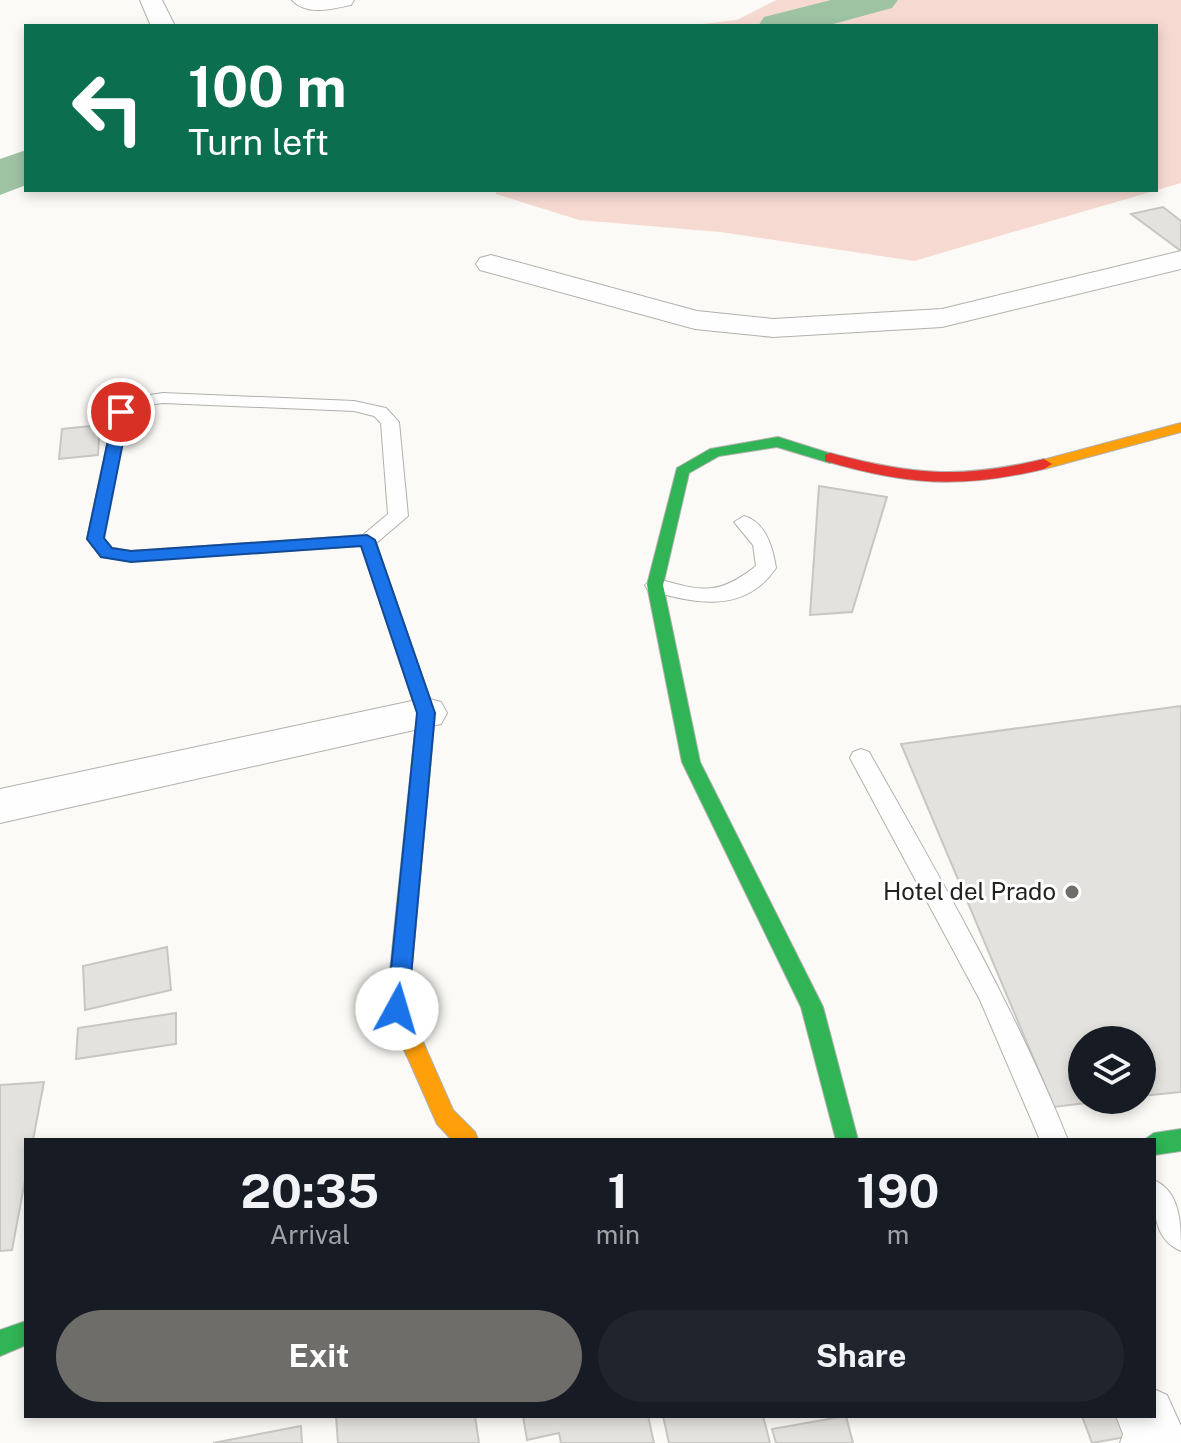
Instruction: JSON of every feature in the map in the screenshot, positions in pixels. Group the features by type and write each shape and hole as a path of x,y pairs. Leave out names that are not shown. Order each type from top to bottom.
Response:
{"street":[{"path":"151,0 162,24"},
{"path":"303,0 315,4 343,0"},
{"path":"491,264 695,320 773,328 942,318 1181,260"},
{"path":"121,412 95,539 107,553 131,556 367,540 426,713 397,1009 445,1117 465,1138"},
{"path":"846,1138 812,1007 691,762 655,585 682,471 715,452 778,442 883,474 944,481 1002,475 1181,427"},
{"path":"0,806 426,713"},
{"path":"1156,1144 1181,1140"},
{"path":"0,1343 24,1334"},
{"path":"1147,1418 1154,1434 1151,1443"}],"lane":[{"path":"121,412 137,402 163,398 354,406 380,412 390,422 398,516 367,540"},
{"path":"655,585 714,599 742,588 766,568 763,544 744,522"},
{"path":"861,758 951,919 1017,1051 1053,1138"},
{"path":"1156,1197 1181,1237"}],"shaded area":[{"path":"776,0 1181,0 1181,183 1158,190 1158,24 702,24 737,20"},
{"path":"1150,192 914,261 720,232 579,220 496,194"}],"building":[{"path":"1163,207 1181,221 1181,251 1131,214"},
{"path":"100,425 98,455 59,459 62,429"},
{"path":"819,486 887,497 852,612 810,615"},
{"name":"Hotel del Prado","path":"1181,706 1181,1092 1156,1095 1156,1026 1068,1026 1068,1105 1054,1107 901,744"},
{"path":"167,947 171,990 85,1010 83,966"},
{"path":"176,1013 176,1044 76,1059 78,1028"},
{"path":"44,1082 33,1138 24,1138 24,1186 12,1250 0,1251 0,1085"},
{"path":"336,1418 475,1418 479,1443 338,1443"},
{"path":"523,1418 648,1418 654,1443 561,1443 559,1433 527,1440"},
{"path":"663,1418 764,1418 770,1443 669,1443"},
{"path":"847,1418 853,1443 776,1443 772,1429"},
{"path":"1083,1418 1131,1418 1137,1435 1092,1443"},
{"path":"301,1426 302,1443 213,1443"}],"waterway":[{"path":"787,24 878,0"},
{"path":"0,180 24,165"}],"traffic: fast":[{"path":"121,412 95,539 107,553 131,556 367,540 426,713 397,1009 415,1049"},
{"path":"830,458 778,442 715,452 682,471 655,585 691,762 812,1007 846,1138"},
{"path":"1156,1144 1181,1140"},
{"path":"0,1343 24,1334"}],"traffic: slow":[{"path":"1044,464 1181,427"},
{"path":"415,1049 445,1117 465,1138"}],"traffic: jam":[{"path":"830,458 886,473 936,479 987,476 1044,464"}],"place":[{"name":"Hotel del Prado","path":"1072,892"}],"route":[{"path":"121,412 95,539 107,553 131,556 367,540 426,713 397,1009"}]}
